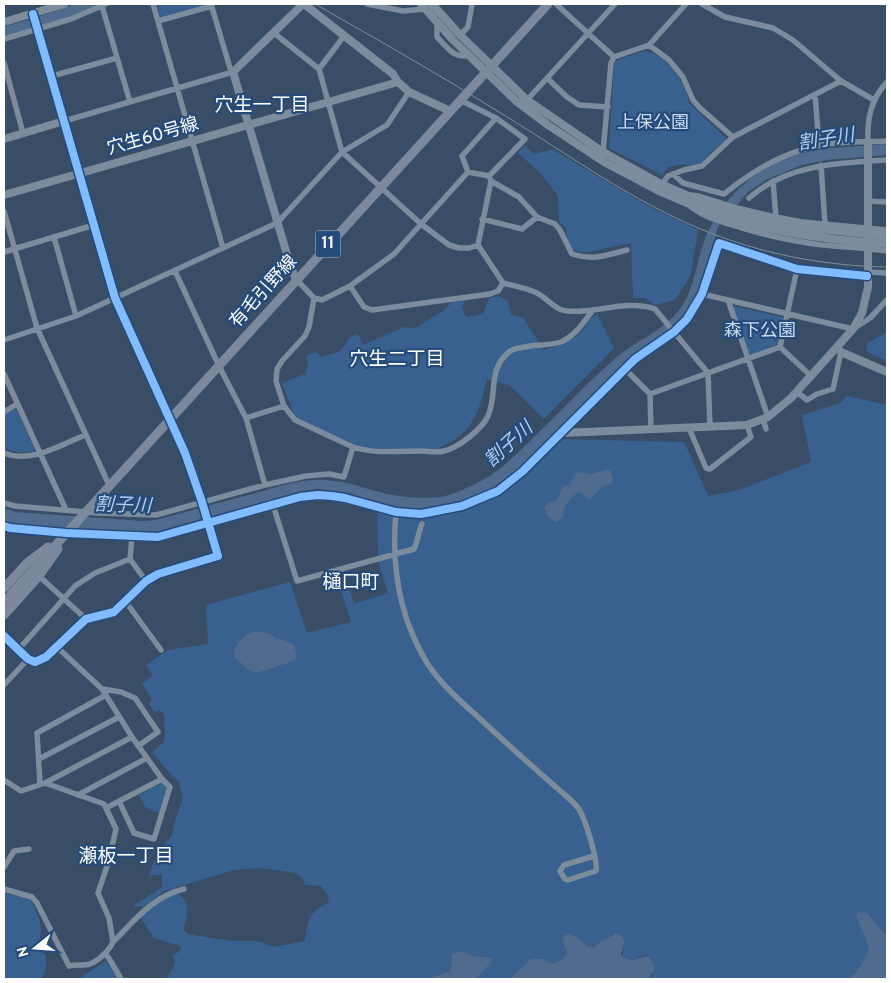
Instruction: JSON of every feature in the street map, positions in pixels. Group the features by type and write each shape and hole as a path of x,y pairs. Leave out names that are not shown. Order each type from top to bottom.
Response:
{"main road":[{"name":"有毛引野線","path":"4,602 548,4"},
{"path":"4,615 39,576 69,531"},
{"path":"4,588 28,562 69,531"}],"street":[{"path":"4,22 34,16 64,4"},
{"path":"152,4 223,248"},
{"path":"4,139 233,72 304,4 393,74 398,82 409,92 450,110"},
{"path":"367,4 403,11 423,6 468,55 488,68 527,100 660,188"},
{"path":"432,4 516,101 604,162 732,219 816,238 887,244"},
{"path":"460,35 468,27 472,4"},
{"path":"556,4 614,57"},
{"path":"527,100 615,4"},
{"path":"603,152 611,63 614,57 649,45 686,4"},
{"path":"702,4 725,18 773,28 793,40 842,81 874,100"},
{"path":"4,39 104,5 130,102"},
{"path":"158,22 212,5 230,68 233,72 250,125 293,274 314,298 322,300 350,286 394,254 468,172"},
{"path":"4,636 28,659 35,662 46,657 58,647 86,619 114,612 146,581 158,574 218,556 185,452 115,298 34,16"},
{"path":"274,33 319,69 342,152 421,224 449,245 459,248 469,248 478,245"},
{"path":"319,69 344,36"},
{"path":"649,45 674,65 683,77 693,100 733,137"},
{"path":"52,76 117,58"},
{"path":"4,63 23,133"},
{"path":"547,78 567,97 579,105 608,107"},
{"path":"660,188 668,176 702,166 733,137 842,81"},
{"name":"穴生60号線","path":"4,196 398,82"},
{"path":"562,433 747,425 765,418 782,407 839,350 862,313 866,300 868,287 867,124 874,100 887,82"},
{"path":"4,340 76,316 278,223 342,152 387,125 409,92"},
{"path":"816,94 819,145"},
{"path":"460,100 496,118 525,139 490,178 478,245 503,283 536,293 564,311 592,310 630,305 643,305 655,309 708,373 710,427"},
{"path":"468,172 462,156 496,118"},
{"path":"673,174 683,183 724,194 760,168 780,157 819,145 887,141"},
{"path":"749,198 773,181 809,167 868,160 887,160"},
{"path":"821,165 825,224"},
{"path":"468,172 490,178 519,197 536,217 555,224 572,254 584,258 602,257 627,250"},
{"path":"773,181 776,217"},
{"path":"683,198 699,196 737,208 776,217 887,230"},
{"path":"683,198 700,214 746,230 822,245 887,251"},
{"path":"867,201 887,202"},
{"path":"695,203 790,226 887,236"},
{"path":"4,211 37,328 84,435 109,485"},
{"path":"482,220 522,229 536,217"},
{"path":"4,252 94,225"},
{"path":"54,237 76,316"},
{"path":"4,526 132,537 158,537 208,521 300,497 318,495 345,498 396,512 421,514 462,506 498,491 523,471 635,359 687,318 702,294 718,243 797,269 867,274 887,273"},
{"path":"780,348 797,269"},
{"path":"175,271 219,366 246,418 265,485"},
{"path":"350,286 364,307 372,310 490,294 498,291 503,283"},
{"path":"702,294 852,329 870,318 887,300"},
{"path":"314,298 309,327 277,369 276,381 284,406 295,420 353,447 385,452 443,452 455,447 468,438 488,417 492,402 496,368 502,358 510,351 518,348 560,342 576,332 592,310"},
{"path":"728,300 748,358 765,418 766,429"},
{"path":"650,394 780,348"},
{"path":"780,348 811,376"},
{"path":"839,350 887,372"},
{"path":"798,392 807,400 832,389 839,350"},
{"path":"625,369 650,394 651,429"},
{"path":"4,374 66,510"},
{"path":"4,412 17,404"},
{"path":"246,418 284,406"},
{"path":"688,428 706,468 710,469 751,438 747,425"},
{"path":"4,454 21,456 40,454 84,435"},
{"path":"4,503 16,506 85,512 156,515 265,485 306,476 328,474 344,477 353,447"},
{"path":"273,505 297,582 414,549 418,542 418,534 422,524"},
{"path":"396,512 395,572 405,617 428,663 464,705 565,795 578,809 584,821 594,856 596,871 568,880 562,876 560,871 564,865 594,856"},
{"path":"132,537 130,558 146,581"},
{"path":"18,650 75,586 84,579 130,558"},
{"path":"39,576 86,619"},
{"path":"126,602 161,650"},
{"path":"58,647 102,689 138,746 170,787 154,839 134,833 119,801"},
{"path":"4,685 28,659"},
{"path":"102,689 121,692 135,698 158,732 138,746"},
{"path":"42,784 37,733 106,696"},
{"path":"39,759 119,717"},
{"path":"4,780 21,791 42,784 132,737"},
{"path":"78,795 147,758"},
{"path":"106,808 162,779"},
{"path":"42,784 104,804 116,829 109,860 98,894 109,918 113,942"},
{"path":"4,867 14,851 29,848"},
{"path":"4,889 32,897 37,902 69,966 90,964 110,949 113,942 145,909 172,892 184,889"},
{"path":"105,953 121,979"}],"green space":[{"path":"157,4 208,4 163,18 160,16"},
{"name":"上保公園","path":"645,51 653,53 667,63 684,87 689,103 727,139 696,166 683,164 668,167 662,175 609,148 614,64 619,59"},
{"path":"525,145 534,154 552,149 648,206 698,230 690,277 675,300 655,305 645,298 633,298 631,243 583,253 574,250 570,246 565,227 559,222 558,196 540,173 518,153"},
{"path":"499,296 508,301 511,314 523,318 544,350 569,341 581,332 597,314 614,348 544,419 509,385 487,379 480,404 471,424 455,439 431,450 363,448 296,419 282,383 305,374 308,366 306,356 315,352 322,357 341,351 349,338 358,334 363,345 404,327 415,328 443,311 456,298 466,298 462,307 466,317 483,314 489,298"},
{"name":"森下公園","path":"732,307 782,317 778,343 751,355 748,353"},
{"path":"887,332 887,361 866,351 868,343"},
{"path":"847,396 887,405 887,937 868,913 856,915 868,941 869,950 862,964 848,979 648,979 653,975 652,960 647,955 632,960 622,957 625,939 613,933 598,945 590,946 570,933 563,936 562,940 567,953 563,960 551,963 542,959 532,959 510,979 476,979 490,964 486,957 472,956 464,952 451,958 449,972 436,975 431,979 166,979 175,963 173,956 182,949 179,946 154,938 141,918 153,906 172,895 177,893 187,905 187,919 183,929 188,934 231,941 257,941 274,947 305,941 310,917 329,902 328,896 321,886 305,885 303,879 296,873 259,868 234,870 164,891 145,906 135,907 134,904 162,887 162,874 149,876 156,855 172,835 183,798 179,781 173,777 152,752 164,742 164,714 159,710 155,712 149,704 152,699 142,684 153,675 146,665 168,650 208,644 206,605 290,582 307,633 351,622 335,571 343,568 354,604 388,593 378,561 377,512 416,517 441,514 465,507 490,497 517,482 560,439 684,442 708,496 739,490 811,462 802,415 841,403"},
{"path":"14,409 17,410 35,449 33,452 16,452 4,448 4,415"},
{"path":"163,782 167,785 168,789 159,813 145,807 139,795"},
{"path":"4,893 30,899 37,913 41,929 37,949 46,955 46,969 41,979 4,979"},
{"path":"106,961 118,979 78,979"}],"shaded area":[{"path":"887,144 887,155 826,160 802,165 766,180 748,192 718,227 699,293 692,306 677,325 625,364 515,473 501,484 483,493 444,507 405,509 385,507 347,493 317,489 303,491 156,532 83,530 4,522 4,508 15,512 143,521 156,520 284,485 313,480 332,480 387,494 428,498 450,495 463,490 484,479 508,462 618,356 663,326 676,314 691,287 705,239 714,221 737,190 768,167 804,153 832,148"},
{"path":"610,470 613,478 612,483 602,487 590,500 579,492 575,494 567,503 563,517 557,522 552,520 544,507 557,500 562,488 569,484 577,473 591,474"},
{"path":"256,631 271,634 276,639 294,645 297,656 294,661 267,670 251,671 234,657 234,652 240,640"},
{"path":"858,912 868,913 887,937 887,979 848,979 861,965 869,947 856,916"},
{"path":"570,933 588,946 593,947 615,933 621,935 625,941 621,954 622,957 632,960 648,956 654,965 653,973 648,979 510,979 531,959 542,959 552,963 562,960 567,953 562,940 563,936"},
{"path":"463,951 472,956 492,959 490,964 476,979 431,979 434,976 449,972 452,954"}],"waterway":[{"path":"4,32 90,4"}],"tram line":[{"path":"315,4 457,86 601,177 651,205 703,230 747,246 794,257 840,264 887,267"}],"cycle path":[{"path":"4,636 28,659 35,662 46,657 86,619 114,612 146,581 158,574 218,556 185,453 115,298 33,14"},
{"path":"4,526 66,533 158,537 300,497 318,495 345,498 396,512 421,514 462,506 498,491 523,471 635,359 674,332 687,319 702,294 719,243 797,269 867,276"}],"district":[{"name":"穴生一丁目","path":"262,106"},
{"name":"穴生二丁目","path":"397,360"},
{"name":"樋口町","path":"351,583"},
{"name":"瀬板一丁目","path":"126,857"}],"water label":[{"name":"割子川","path":"826,140"},
{"name":"割子川","path":"509,445"},
{"name":"割子川","path":"123,506"}]}
